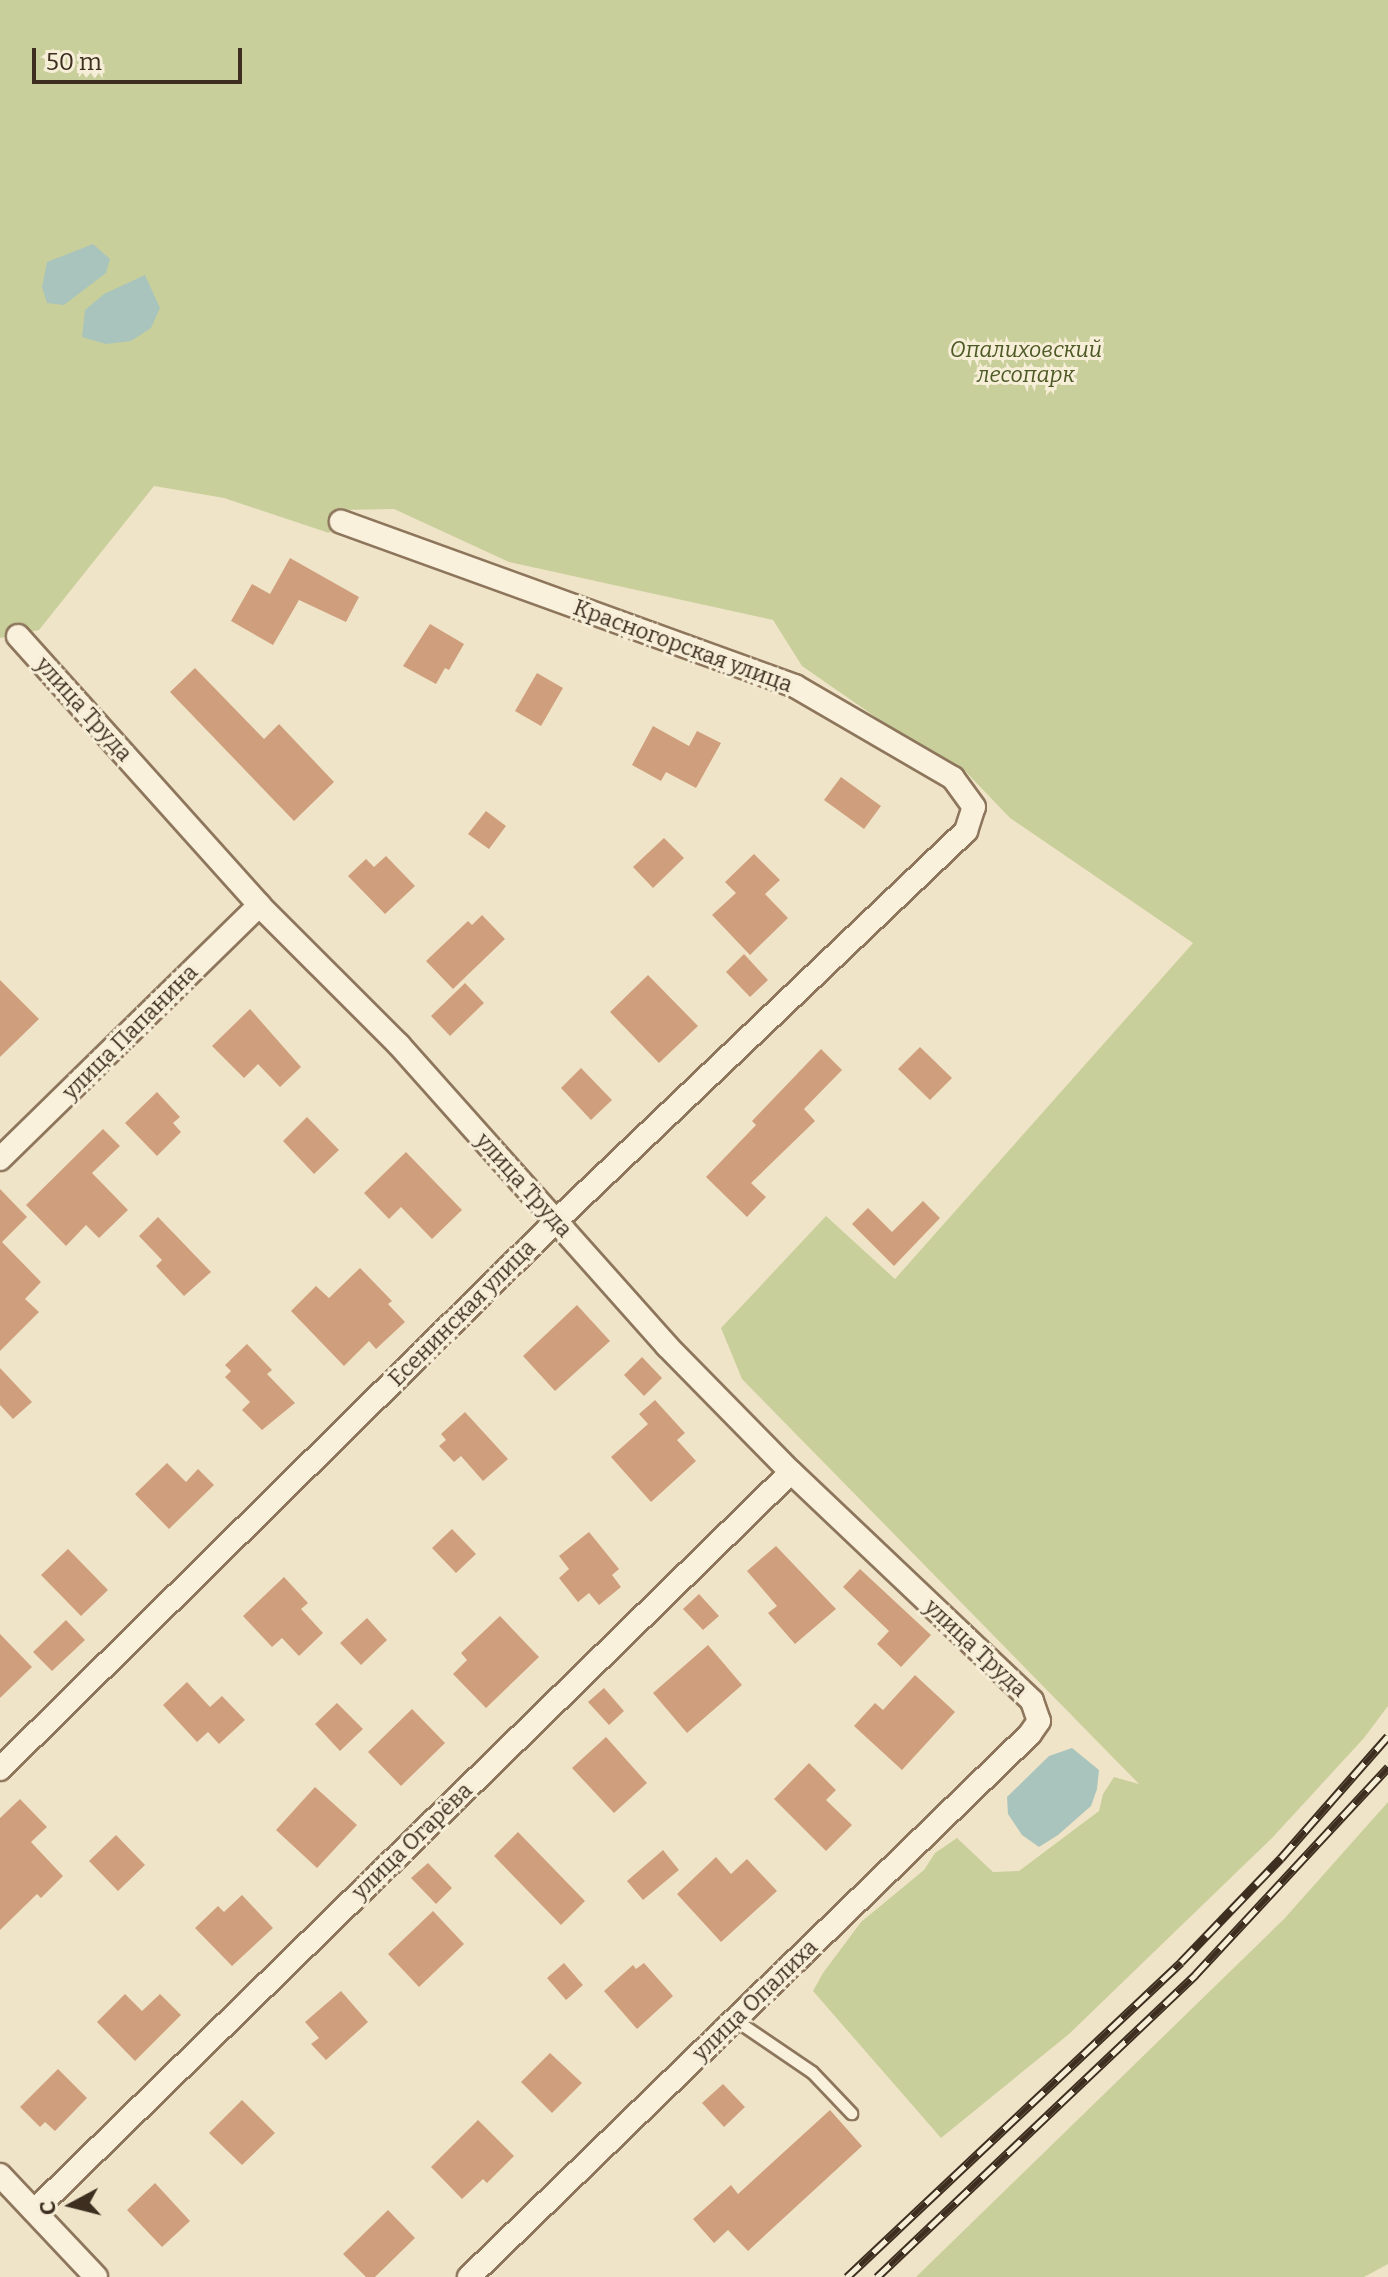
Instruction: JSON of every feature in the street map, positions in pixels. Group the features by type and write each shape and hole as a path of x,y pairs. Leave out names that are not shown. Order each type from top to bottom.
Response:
{"street":[{"name":"Красногорская улица","path":"341,522 795,686 953,778 974,807 966,831"},
{"name":"улица Труда","path":"18,636 259,905 399,1045 667,1346 791,1472 1032,1701 1039,1721"},
{"name":"Есенинская улица","path":"0,1769 556,1221 966,831"},
{"name":"улица Папанина","path":"0,1159 259,905"},
{"name":"улица Огарёва","path":"34,2211 791,1472"},
{"name":"улица Опалиха","path":"469,2277 1030,1734 1039,1721"},
{"path":"0,2175 96,2277"}],"lane":[{"path":"734,2019 812,2072 851,2113"}],"green space":[{"name":"Опалиховский лесопарк","path":"0,0 1388,0 1388,1706 1364,1738 1273,1837 1069,2034 941,2138 813,1991 823,1973 861,1922 924,1870 935,1853 957,1838 993,1872 1019,1871 1099,1811 1103,1794 1114,1777 1139,1784 742,1379 721,1328 826,1216 895,1279 1193,943 1010,818 966,772 890,727 802,666 773,620 509,562 394,509 344,510 329,533 224,498 154,486 39,630 0,638"},
{"path":"1388,1802 1388,2264 1364,2277 916,2277 1284,1919"}],"water":[{"path":"93,244 110,259 106,273 64,305 47,303 42,287 47,262"},
{"path":"145,275 160,308 151,328 131,341 106,344 82,337 85,310 104,294"},
{"path":"1072,1748 1099,1770 1097,1789 1091,1806 1039,1847 1022,1835 1008,1814 1007,1797 1049,1756"}],"building":[{"path":"290,558 359,597 346,622 299,600 273,645 231,621 252,584 270,594"},
{"path":"430,624 464,644 449,670 445,668 436,684 403,666"},
{"path":"195,668 264,739 279,724 334,782 294,821 170,692"},
{"path":"537,673 563,688 541,726 515,711"},
{"path":"653,726 689,746 697,731 721,743 696,788 666,772 661,781 632,765"},
{"path":"841,777 881,806 864,829 824,800"},
{"path":"486,811 506,826 489,849 468,834"},
{"path":"664,838 684,858 653,888 633,867"},
{"path":"754,854 780,880 765,894 788,918 750,955 712,915 736,893 725,882"},
{"path":"386,856 415,886 385,914 348,876 366,859 374,867"},
{"path":"482,915 505,939 453,989 426,961 468,921 472,925"},
{"path":"744,954 768,980 750,997 726,972"},
{"path":"648,975 698,1026 659,1063 610,1012"},
{"path":"0,980 39,1019 0,1057"},
{"path":"465,983 484,1003 450,1036 431,1016"},
{"path":"250,1009 301,1067 280,1087 258,1064 244,1078 212,1046"},
{"path":"920,1047 952,1078 930,1100 898,1069"},
{"path":"821,1049 842,1070 804,1109 815,1121 751,1183 766,1197 747,1217 706,1177 756,1125 752,1121"},
{"path":"581,1068 612,1100 591,1120 561,1088"},
{"path":"157,1092 180,1117 173,1123 181,1132 157,1156 125,1123"},
{"path":"307,1117 339,1150 314,1174 283,1141"},
{"path":"103,1129 120,1146 92,1173 128,1210 99,1238 86,1225 66,1246 26,1205"},
{"path":"406,1152 462,1210 432,1239 401,1207 389,1219 364,1193"},
{"path":"0,1189 27,1217 2,1242 41,1282 25,1299 39,1312 0,1351"},
{"path":"923,1201 940,1218 894,1266 852,1224 868,1208 892,1232"},
{"path":"158,1217 211,1272 184,1296 156,1266 162,1260 139,1236"},
{"path":"360,1268 392,1301 388,1304 405,1322 376,1349 369,1341 344,1366 291,1311 316,1286 329,1298"},
{"path":"577,1305 610,1341 555,1391 523,1356"},
{"path":"247,1344 272,1370 267,1374 295,1403 262,1430 242,1410 250,1402 225,1377 231,1371 225,1365"},
{"path":"642,1357 662,1378 644,1396 624,1375"},
{"path":"0,1368 32,1402 13,1419 0,1405"},
{"path":"655,1400 685,1433 677,1440 696,1461 651,1502 611,1457 648,1424 639,1414"},
{"path":"465,1412 508,1459 483,1481 461,1456 454,1462 439,1446 446,1440 441,1434"},
{"path":"167,1463 186,1482 198,1469 214,1485 169,1529 135,1494"},
{"path":"452,1529 476,1554 456,1573 432,1548"},
{"path":"589,1532 619,1569 612,1575 621,1587 599,1605 589,1593 578,1602 559,1578 569,1569 559,1556"},
{"path":"776,1546 836,1609 795,1644 768,1613 777,1606 747,1571"},
{"path":"68,1549 108,1590 81,1616 41,1575"},
{"path":"860,1569 931,1635 901,1667 877,1644 889,1631 843,1587"},
{"path":"284,1577 308,1603 301,1609 323,1633 299,1656 282,1638 272,1647 243,1616"},
{"path":"699,1594 719,1616 703,1630 683,1609"},
{"path":"500,1616 539,1657 486,1708 453,1674 467,1660 461,1653"},
{"path":"367,1618 387,1640 361,1665 340,1643"},
{"path":"66,1620 85,1640 52,1671 33,1652"},
{"path":"0,1634 32,1667 0,1698"},
{"path":"708,1645 742,1685 687,1733 653,1693"},
{"path":"915,1675 955,1712 902,1770 854,1726 875,1703 883,1710"},
{"path":"187,1682 210,1707 222,1696 245,1720 219,1744 208,1732 197,1742 163,1705"},
{"path":"604,1688 624,1711 609,1725 588,1702"},
{"path":"337,1703 363,1729 340,1751 315,1724"},
{"path":"412,1709 445,1743 401,1786 368,1752"},
{"path":"606,1737 647,1783 614,1813 572,1768"},
{"path":"809,1763 836,1790 826,1800 852,1825 826,1851 774,1799"},
{"path":"315,1787 357,1825 317,1868 276,1830"},
{"path":"20,1799 47,1827 31,1842 63,1876 41,1898 37,1894 0,1930 0,1818"},
{"path":"518,1832 585,1901 561,1925 494,1856"},
{"path":"116,1835 145,1865 118,1891 89,1861"},
{"path":"663,1850 679,1870 643,1900 627,1881"},
{"path":"716,1857 731,1874 747,1859 777,1891 721,1942 677,1894"},
{"path":"428,1863 452,1888 436,1904 411,1878"},
{"path":"242,1895 273,1928 232,1966 195,1928 218,1906 224,1912"},
{"path":"433,1911 464,1944 419,1987 388,1954"},
{"path":"564,1963 583,1985 566,2000 547,1978"},
{"path":"644,1963 673,1996 637,2029 604,1991 633,1965 636,1969"},
{"path":"341,1991 368,2022 326,2060 311,2044 319,2038 305,2022"},
{"path":"125,1994 142,2011 160,1994 181,2015 135,2061 97,2022"},
{"path":"550,2053 582,2083 552,2113 521,2082"},
{"path":"58,2069 87,2098 55,2131 45,2122 40,2127 20,2107"},
{"path":"723,2084 745,2107 724,2127 702,2103"},
{"path":"242,2100 275,2133 242,2165 209,2133"},
{"path":"830,2110 862,2146 748,2251 728,2230 714,2243 693,2219 731,2185 738,2194"},
{"path":"478,2120 514,2156 487,2183 483,2179 462,2199 431,2167"},
{"path":"155,2183 190,2221 162,2247 127,2210"},
{"path":"388,2210 415,2238 375,2277 366,2277 343,2254"}],"railway":[{"path":"847,2277 1181,1962 1281,1858 1388,1736"},
{"path":"877,2277 1195,1975 1388,1767"}]}
